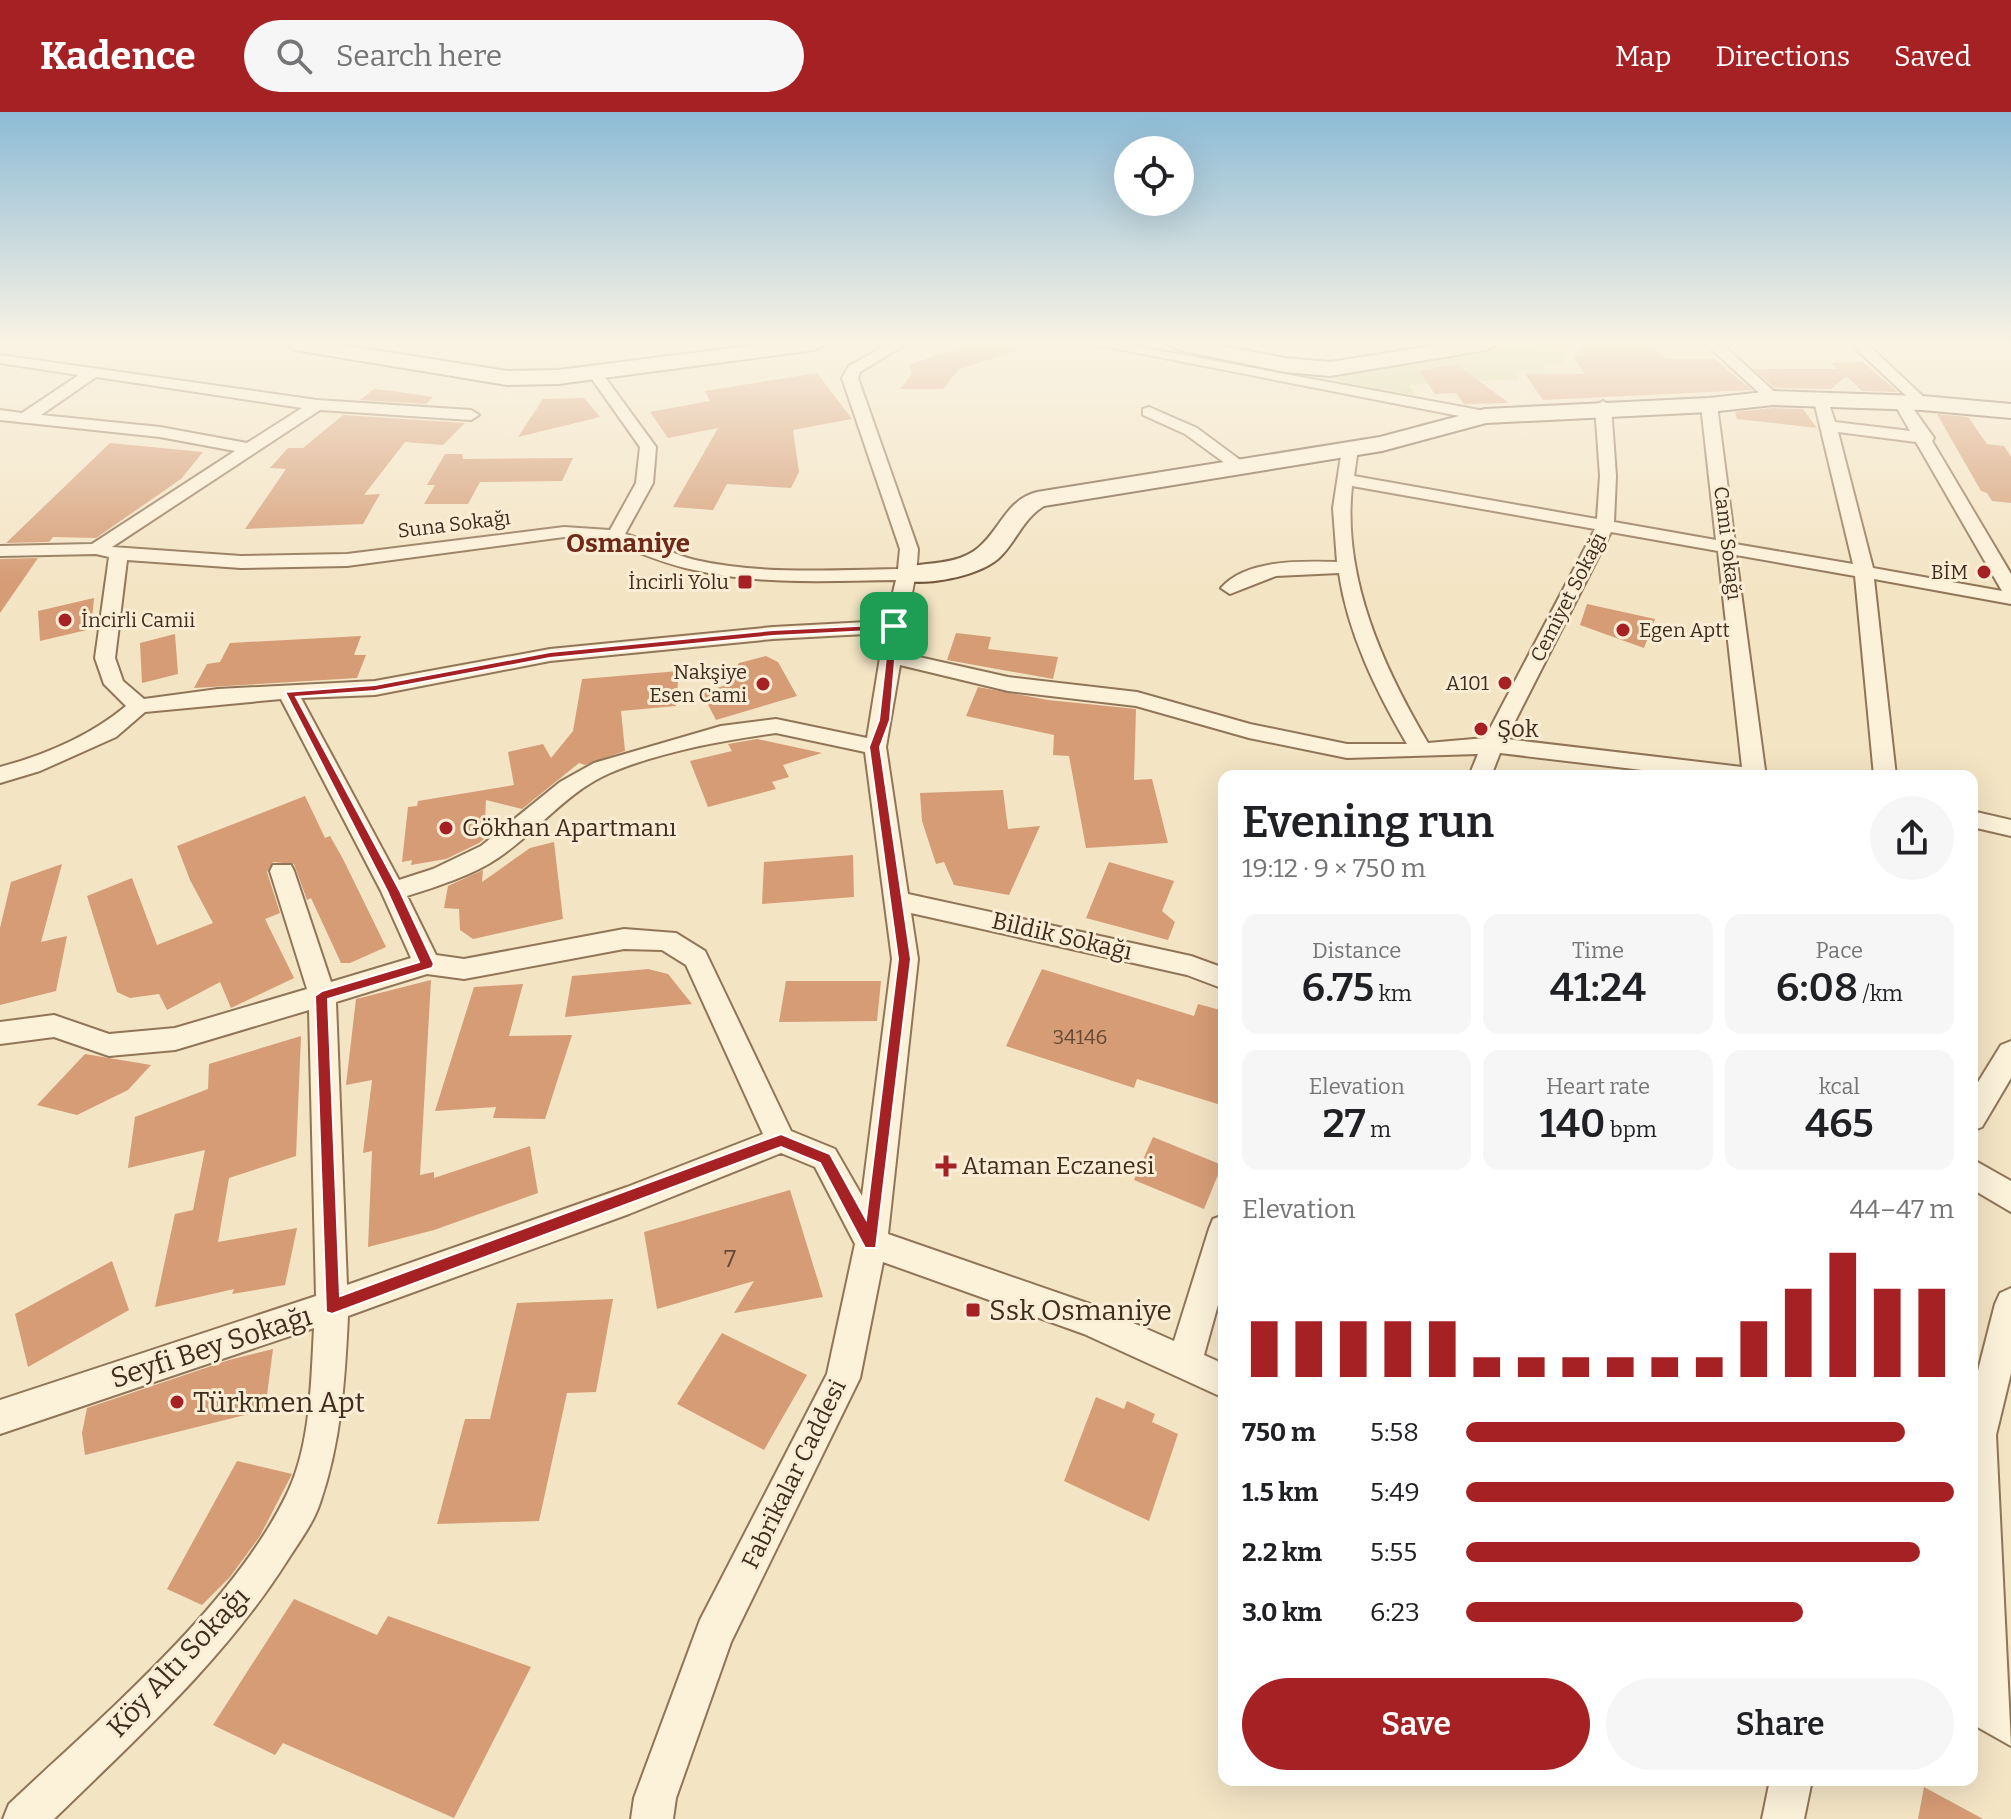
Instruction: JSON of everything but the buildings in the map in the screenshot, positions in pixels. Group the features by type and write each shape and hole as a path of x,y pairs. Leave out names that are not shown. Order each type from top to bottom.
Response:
{"street":[{"path":"80,424 160,432 246,448"},
{"path":"96,549 286,424"},
{"path":"615,536 638,496 650,460 648,447 631,424"},
{"name":"Fabrikalar Caddesi","path":"652,1819 655,1798 714,1634 843,1378 871,1243 905,959 875,747 884,720 894,626 909,574 909,549 866,424"},
{"path":"1175,424 1191,431 1239,465"},
{"path":"909,574 968,565 995,548 1018,510 1037,500 1350,449 1454,424"},
{"name":"Cemiyet Sokağı","path":"1482,770 1492,745 1605,527 1608,476 1604,424"},
{"name":"Cami Sokağı","path":"1712,424 1754,770"},
{"path":"1920,424 2011,590"},
{"path":"1884,770 1864,571 1826,426 1926,438"},
{"path":"1350,449 1342,514 1347,568 1363,631 1388,696 1422,751"},
{"path":"1346,480 2011,598"},
{"name":"Suna Sokağı","path":"0,551 96,549 119,554 241,562 347,560 564,532 615,536 692,565 734,572 784,576 909,574"},
{"path":"119,554 105,658 114,684 139,706"},
{"path":"1230,588 1256,574 1283,567 1347,568"},
{"path":"0,775 32,766 108,732 139,706 218,696 289,695 375,688 550,655 773,633 894,626"},
{"path":"893,657 1008,684 1137,699 1249,731 1347,751 1422,751 1492,745 1704,770"},
{"path":"289,695 393,891 427,964"},
{"path":"393,891 442,875 489,852 568,788 602,768 721,733 776,726 875,747"},
{"path":"1978,820 2011,828"},
{"name":"Köy Altı Sokağı","path":"24,1819 146,1702 242,1598 302,1504 319,1447 327,1395 332,1306 322,996 282,871"},
{"name":"Bildik Sokağı","path":"897,901 1191,966 1218,977"},
{"path":"0,1033 54,1026 109,1045 175,1039 427,964 464,969 624,939 667,940 696,958 781,1140 825,1158 871,1243 1090,1320 1218,1378"},
{"path":"1978,1108 2011,1053"},
{"name":"Seyfi Bey Sokağı","path":"0,1417 332,1306 629,1200 781,1140"},
{"path":"1978,1176 2011,1198"},
{"path":"1185,1361 1218,1249"},
{"path":"1990,1712 1979,1435 2001,1389 2011,1304"},
{"path":"1783,1819 1790,1786"}],"place":[{"name":"BİM","path":"1984,572"},
{"name":"İncirli Yolu","path":"745,582"},
{"name":"İncirli Camii","path":"65,620"},
{"name":"Egen Aptt","path":"1623,630"},
{"name":"A101","path":"1505,683"},
{"name":"Nakşiye Esen Cami","path":"763,684"},
{"name":"Şok","path":"1481,729"},
{"name":"Gökhan Apartmanı","path":"446,828"},
{"name":"Ataman Eczanesi","path":"946,1166"},
{"name":"Ssk Osmaniye","path":"973,1310"},
{"name":"Türkmen Apt","path":"177,1402"}],"district":[{"name":"Osmaniye","path":"628,543"}],"route":[{"path":"894,626 884,720 875,747 905,959 871,1243 825,1158 781,1140 629,1200 332,1306 322,996 427,964 393,891 289,695 375,688 550,655 773,633 894,626"}]}
